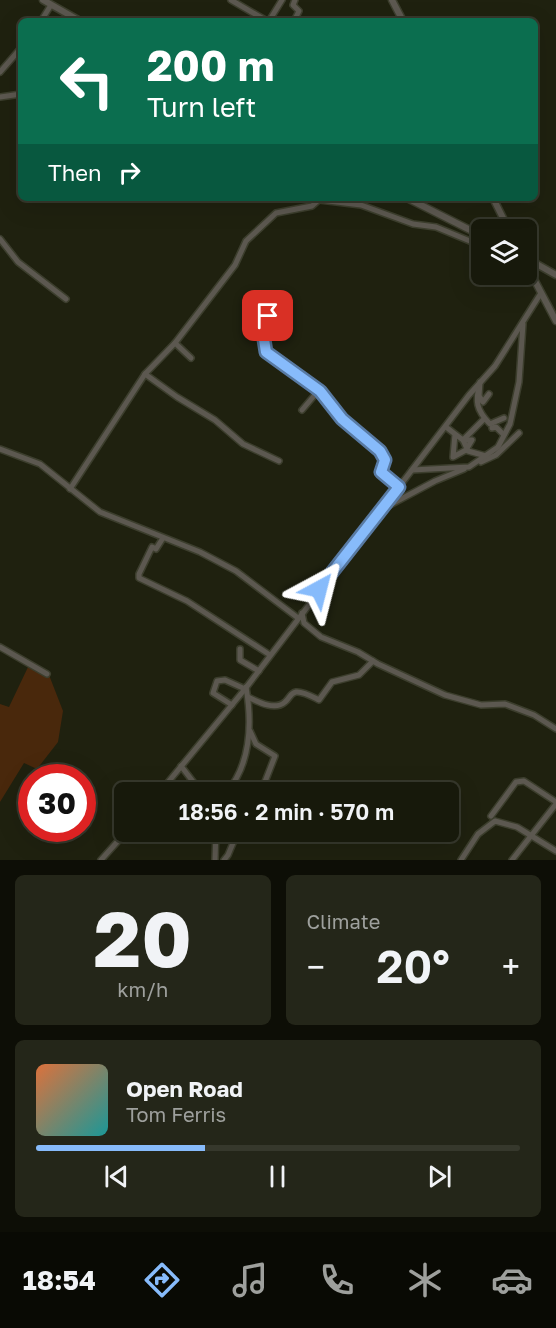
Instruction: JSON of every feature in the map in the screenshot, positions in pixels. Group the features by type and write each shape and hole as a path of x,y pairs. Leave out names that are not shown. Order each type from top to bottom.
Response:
{"street":[{"path":"43,0 75,18"},
{"path":"231,0 263,18"},
{"path":"270,18 282,0"},
{"path":"295,0 293,5 299,11 296,18"},
{"path":"393,0 402,18"},
{"path":"42,18 51,5"},
{"path":"0,72 18,51"},
{"path":"0,97 18,94"},
{"path":"70,489 145,374 176,343 235,265 246,241 276,213 312,206 318,201"},
{"path":"334,201 361,205 413,224 436,227 471,241"},
{"path":"413,201 471,230"},
{"path":"494,201 504,219"},
{"path":"0,239 18,262 66,299"},
{"path":"537,264 556,275"},
{"path":"537,285 556,321"},
{"path":"168,782 246,688 480,382 495,366 541,293"},
{"path":"268,316 262,327 266,352 319,390 342,419 380,451 385,460 381,472 399,487"},
{"path":"498,447 510,424 519,382 524,322"},
{"path":"176,343 191,358"},
{"path":"145,374 177,398 215,420 243,444 279,461"},
{"path":"480,382 479,396 483,402 489,394"},
{"path":"480,382 476,399 477,409 490,424 504,418"},
{"path":"302,410 319,390"},
{"path":"463,440 484,418"},
{"path":"510,424 519,433"},
{"path":"446,427 463,440 472,440 467,449 453,457 455,434"},
{"path":"492,428 496,427 504,435"},
{"path":"412,471 469,467 519,433"},
{"path":"378,514 393,502 496,455 519,433"},
{"path":"0,449 40,464 100,512 200,552 236,571 300,615 309,629 445,695 481,705 505,704 534,715 556,729"},
{"path":"467,449 486,456"},
{"path":"163,538 157,548 152,547 139,578 186,601 270,655"},
{"path":"0,647 47,674"},
{"path":"240,649 240,660 259,670"},
{"path":"248,697 265,704 277,705 297,692 319,700 332,682 359,675 373,661"},
{"path":"232,705 214,695 212,691 217,681 225,680 246,688"},
{"path":"233,782 239,772 250,729 246,688"},
{"path":"250,729 256,744 275,756 265,782"},
{"path":"181,766 193,782"},
{"path":"491,816 516,782 524,781 556,803 513,860"},
{"path":"461,860 478,834 490,822 504,823 531,834 556,851"},
{"path":"102,860 118,842"},
{"path":"214,860 215,842"},
{"path":"224,860 233,842"}],"shaded area":[{"path":"29,665 49,675 63,711 58,742 41,764 18,764 18,773 0,802 0,704 9,707"}],"route":[{"path":"268,316 262,327 262,342 269,356 316,387 342,419 380,451 385,460 380,469 381,472 399,487 319,589"}]}
